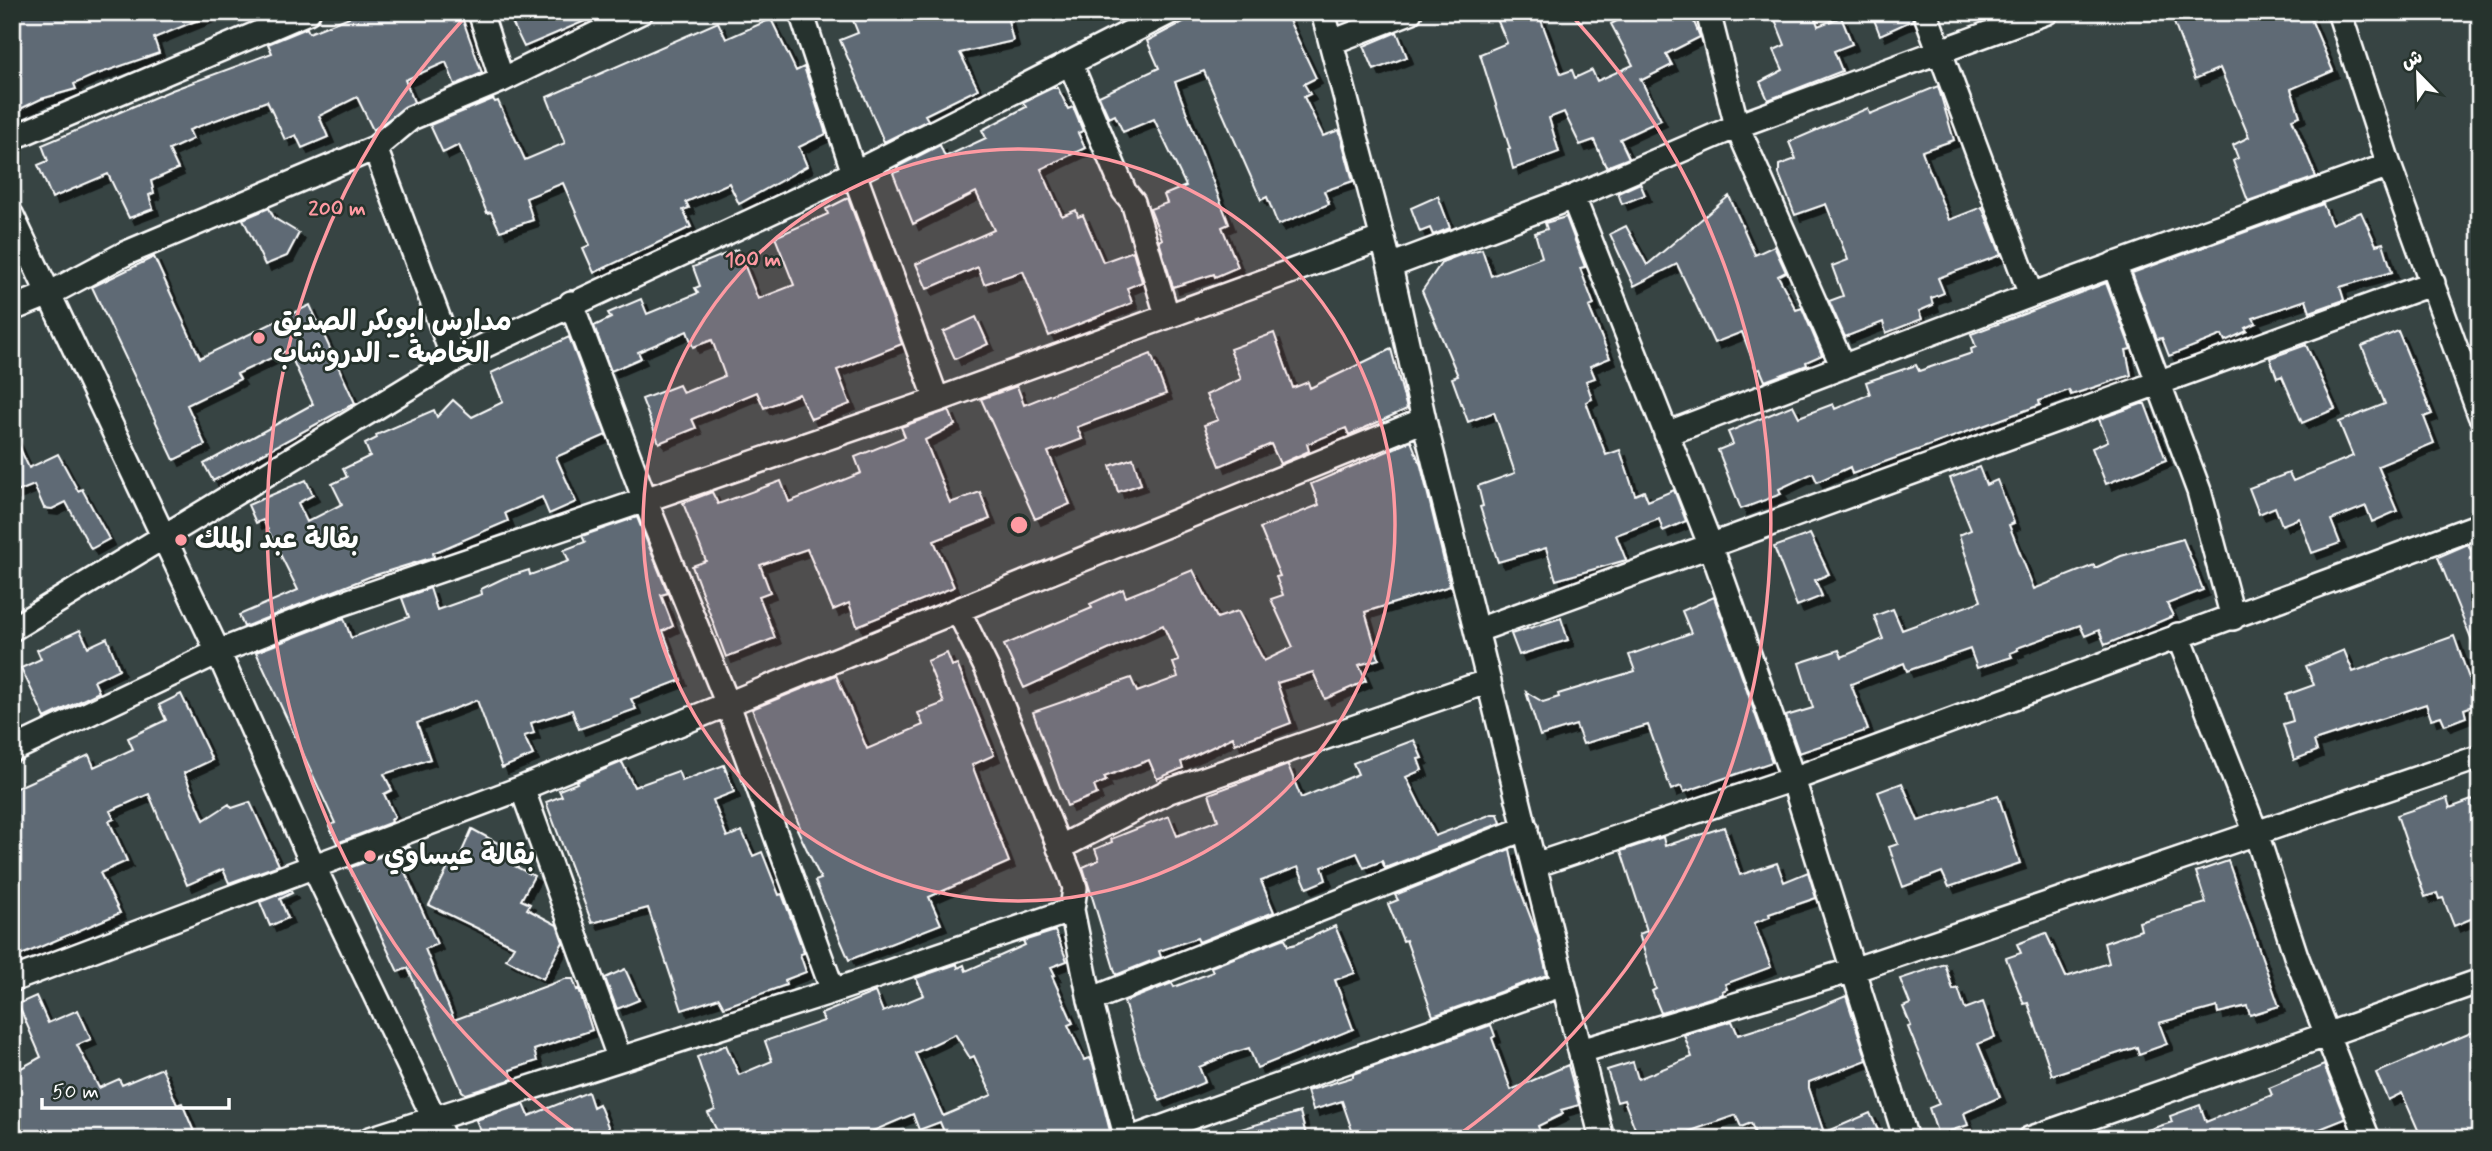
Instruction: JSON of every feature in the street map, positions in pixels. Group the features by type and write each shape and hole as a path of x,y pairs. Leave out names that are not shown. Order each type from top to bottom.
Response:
{"street":[{"path":"12,138 308,12"},
{"path":"480,12 502,80"},
{"path":"12,309 49,294 124,254 375,148 411,118 502,80 641,12"},
{"path":"801,12 854,173 937,400"},
{"path":"12,629 454,360 854,173 1071,65 1170,12"},
{"path":"1323,12 1390,266 1424,420 1602,1139"},
{"path":"1332,42 1410,12"},
{"path":"1708,12 1737,126 1843,367"},
{"path":"1925,12 2031,295"},
{"path":"1390,266 1573,197 1737,126 2047,12"},
{"path":"2339,12 2389,165 2480,415"},
{"path":"1071,65 1124,191 1133,201 1167,315"},
{"path":"375,148 454,360"},
{"path":"1666,434 2114,264 2389,165"},
{"path":"1573,197 1710,544 1793,779 1906,1139"},
{"path":"12,216 218,652 313,865 439,1128"},
{"path":"12,750 218,652 394,585 937,400 1383,238"},
{"path":"2114,264 2199,491 2233,618"},
{"path":"1478,630 2433,283"},
{"path":"571,303 645,500 727,702 833,992"},
{"path":"12,980 522,788 727,702 1424,420"},
{"path":"1535,865 1793,779 2480,525"},
{"path":"958,610 987,669 1075,888 1072,910 1090,1000 1129,1139 1563,984"},
{"path":"2178,635 2256,833 2296,956 2368,1139"},
{"path":"1059,848 1169,791 1489,681"},
{"path":"1581,1051 1853,970 2480,757"},
{"path":"522,788 619,1057"},
{"path":"1090,1000 1526,828"},
{"path":"369,1139 439,1128 619,1057 833,992 1072,910"},
{"path":"2029,1139 2480,981"}],"building":[{"path":"29,12 215,13 154,38 159,53 92,76 74,84 76,89 41,99 12,113 12,20"},
{"path":"362,12 460,12 482,73 455,85 446,62 405,80 414,102 373,130 357,97 319,116 328,137 302,148 296,135 285,140 267,101 189,130 193,139 169,150 178,169 151,181 154,193 149,195 153,209 129,218 108,174 52,198 38,165 48,161 42,145 172,90 272,53 268,44 307,28 309,33"},
{"path":"507,12 606,12 524,47"},
{"path":"865,12 1006,12 1013,41 960,53 978,89 925,115 928,120 884,142 840,40 858,33 852,18"},
{"path":"1202,12 1285,12 1316,78 1304,84 1310,94 1304,97 1323,136 1339,130 1353,181 1324,191 1329,204 1278,225 1267,197 1261,200 1204,71 1175,82 1229,224 1222,227 1238,267 1215,277 1214,274 1173,287 1159,241 1162,239 1150,209 1167,203 1164,195 1186,186 1154,119 1123,132 1115,115 1109,118 1099,96 1159,68 1147,41"},
{"path":"1494,12 1538,12 1561,74 1572,70 1575,78 1592,70 1597,81 1633,65 1611,24 1633,12 1638,12 1642,20 1660,12 1690,12 1700,37 1666,54 1672,65 1642,80 1640,78 1661,120 1620,139 1629,158 1606,167 1594,140 1580,145 1564,112 1549,118 1559,152 1513,169 1510,149 1480,54 1507,43"},
{"path":"1772,12 1813,12 1818,26 1841,17 1852,44 1834,51 1842,71 1768,100 1760,82 1783,70 1774,50 1785,45"},
{"path":"1884,12 1911,12 1913,20 1880,35 1873,17"},
{"path":"2170,12 2308,12 2333,71 2291,89 2300,116 2292,119 2316,177 2248,201 2233,161 2238,158 2233,145 2249,137 2220,68 2195,79"},
{"path":"771,19 796,71 804,67 826,134 799,147 807,166 739,204 729,183 686,202 689,208 683,210 691,227 594,273 583,248 590,245 563,183 526,198 533,220 500,231 491,212 487,213 459,145 443,153 430,125 493,99 498,101 525,160 565,143 547,97 718,22 726,39"},
{"path":"1397,32 1407,57 1374,70 1364,46"},
{"path":"1938,86 1954,140 1922,151 1949,220 1982,207 2001,255 1938,278 1944,293 1931,298 1933,305 1919,311 1922,319 1886,333 1883,322 1845,337 1829,301 1843,296 1832,266 1848,260 1826,204 1795,215 1779,174 1779,165 1796,159 1789,142 1868,108 1870,114"},
{"path":"1052,88 1058,88 1068,109 1073,107 1083,131 1078,133 1085,148 1041,169 1062,216 1076,210 1078,217 1083,215 1103,262 1133,251 1142,282 1127,288 1132,303 1049,336 1023,271 984,284 978,267 927,289 916,264 994,230 976,192 913,224 893,173 899,171 897,167 940,145 945,157 986,138 982,130 1026,107 1023,102"},
{"path":"1640,183 1645,195 1622,204 1618,193"},
{"path":"1438,196 1450,228 1433,235 1430,228 1420,232 1411,208"},
{"path":"1729,196 1755,255 1774,246 1786,272 1778,276 1796,310 1802,308 1822,355 1806,362 1807,365 1765,381 1760,369 1756,370 1742,332 1714,343 1677,264 1634,286 1610,234 1626,226 1647,265"},
{"path":"848,198 902,344 837,370 850,404 811,419 799,394 764,408 757,392 692,419 696,428 659,443 642,399 679,385 683,393 725,376 712,340 693,347 687,331 638,352 641,358 611,371 594,326 611,318 608,313 641,299 647,314 698,293 695,288 700,286 693,267 738,249 758,299 794,285 775,237 828,214 826,209"},
{"path":"2323,204 2331,224 2361,212 2376,245 2383,243 2392,272 2340,287 2344,300 2310,312 2306,300 2253,318 2256,323 2245,328 2247,331 2225,341 2222,335 2169,356 2162,338 2157,339 2132,273"},
{"path":"269,208 274,218 299,233 287,256 265,265 243,219"},
{"path":"1566,217 1585,267 1580,268 1594,305 1589,307 1610,358 1590,366 1595,378 1586,381 1592,399 1586,402 1606,455 1620,450 1635,495 1644,491 1648,501 1674,490 1686,521 1663,531 1659,519 1616,535 1626,560 1556,580 1546,548 1498,562 1480,507 1483,506 1478,486 1515,473 1494,412 1468,422 1452,378 1458,376 1422,291 1442,262 1460,255 1482,249 1491,276 1542,257 1535,233 1547,229 1545,223"},
{"path":"154,257 200,358 310,305 355,403 213,481 204,464 313,404 288,350 237,374 240,379 187,405 205,445 174,460 92,287"},
{"path":"2106,283 2131,349 2126,350 2131,375 2071,395 2069,390 2039,401 2040,405 1852,474 1850,467 1817,482 1813,473 1779,489 1781,494 1741,509 1718,450 1733,444 1728,432 1793,405 1799,417 1833,404 1835,409 1870,394 1866,382 1916,365 1919,371 1972,353 1971,349 1976,347 1971,334"},
{"path":"976,317 988,344 955,359 943,332"},
{"path":"2398,331 2432,414 2424,417 2434,443 2378,466 2397,511 2372,522 2366,506 2331,520 2340,543 2312,553 2299,518 2282,525 2275,507 2259,514 2249,488 2289,473 2293,481 2353,456 2339,422 2385,404 2362,346"},
{"path":"1274,333 1293,388 1308,382 1310,388 1391,349 1407,409 1349,435 1346,428 1307,444 1309,451 1280,464 1271,444 1220,466 1204,425 1218,420 1206,395 1241,379 1230,349"},
{"path":"569,337 606,435 556,457 576,502 549,514 542,497 505,513 508,521 433,553 434,557 369,577 244,627 239,615 298,590 263,520 256,523 248,505 306,480 313,495 298,503 307,522 342,504 332,484 347,477 343,469 370,456 365,444 377,438 376,435 434,410 437,417 453,400 472,417 503,402 491,373"},
{"path":"2306,345 2335,409 2302,423 2282,376 2277,378 2270,358"},
{"path":"1151,354 1166,394 1077,427 1082,439 1048,452 1070,504 1035,519 981,399 1017,386 1024,405"},
{"path":"2145,404 2166,460 2106,484 2092,448 2108,441 2099,419"},
{"path":"949,410 955,425 925,440 950,503 980,492 990,519 934,541 954,587 857,626 849,603 833,610 807,549 760,565 770,592 759,596 775,638 726,657 692,566 706,561 683,503 712,492 718,504 781,481 789,502 861,473 855,457 905,437 901,427"},
{"path":"12,431 29,468 58,454 78,491 82,489 109,539 91,549 66,502 52,509 44,508 34,485 12,494"},
{"path":"1411,441 1421,466 1450,586 1365,612 1379,659 1359,665 1366,681 1325,699 1313,672 1277,683 1291,723 1235,744 1233,737 1181,762 1183,768 1157,779 1149,760 1104,777 1106,781 1094,786 1097,794 1067,806 1033,712 1131,678 1137,692 1178,677 1173,663 1179,661 1163,625 1024,688 1004,645 1092,608 1090,604 1123,589 1126,597 1193,570 1217,618 1238,611 1264,661 1293,647 1271,599 1283,595 1276,577 1280,576 1260,528 1319,505 1311,484"},
{"path":"1133,458 1141,484 1118,492 1110,466"},
{"path":"1979,467 1986,485 1997,480 2014,523 2009,525 2034,589 2094,565 2095,568 2121,556 2183,539 2203,590 2167,604 2173,616 2105,645 2099,630 2085,636 2080,625 2017,648 2018,650 2010,653 2012,657 1977,668 1970,649 1907,671 1904,663 1851,684 1868,730 1799,753 1786,716 1813,708 1799,663 1839,650 1842,657 1883,639 1874,616 1893,609 1902,630 1981,601 1959,535 1971,530 1950,478"},
{"path":"637,517 668,593 661,595 673,626 663,631 681,680 631,699 636,709 579,729 572,710 531,723 534,733 524,736 533,755 502,768 477,700 417,723 430,759 384,774 392,790 384,794 395,817 391,819 392,822 337,843 329,826 335,823 256,652 344,618 351,638 409,617 402,598 430,588 437,610 482,594 481,589 504,578 529,570 530,575 569,561 564,550 585,542 582,536"},
{"path":"1810,534 1829,574 1815,580 1822,596 1797,606 1774,547"},
{"path":"2468,544 2480,569 2479,659 2438,557"},
{"path":"1714,597 1772,762 1684,792 1681,786 1671,790 1648,725 1583,744 1576,725 1540,736 1526,692 1543,702 1559,697 1558,694 1635,671 1629,655 1691,633 1682,611"},
{"path":"1561,618 1568,640 1519,655 1511,634"},
{"path":"80,630 88,647 107,638 119,669 94,681 99,692 45,718 21,668 41,659 37,650"},
{"path":"2454,636 2478,704 2464,709 2466,717 2445,725 2441,716 2431,719 2426,704 2314,741 2317,751 2294,760 2283,724 2293,721 2286,695 2314,685 2306,666 2344,650 2353,672"},
{"path":"947,653 952,666 957,664 994,755 972,765 1009,862 929,897 941,924 849,960 815,881 821,879 797,829 800,827 752,709 836,675 867,749 923,725 918,713 944,703 927,661"},
{"path":"181,694 212,760 184,773 204,820 229,804 232,808 250,802 279,865 229,883 223,869 187,885 149,794 110,811 114,819 109,821 127,861 100,873 120,913 12,959 12,790 89,755 94,767 133,749 128,738 166,720 159,705"},
{"path":"1414,740 1422,758 1418,759 1422,770 1406,777 1435,836 1492,814 1498,814 1501,823 1385,868 1382,861 1364,868 1357,853 1322,867 1326,880 1307,888 1298,867 1261,881 1274,912 1199,942 1197,938 1159,951 1161,957 1116,975 1083,867 1099,860 1095,849 1112,842 1111,839 1169,816 1177,836 1218,820 1209,794 1288,765 1301,798 1358,774 1353,763"},
{"path":"622,762 634,787 678,771 682,781 724,765 734,792 713,800 727,837 742,831 753,856 762,852 779,895 782,894 804,953 800,954 806,972 785,980 786,985 724,1007 719,998 682,1010 648,908 592,923 546,802 562,796 559,790 577,783 576,781"},
{"path":"1902,783 1918,821 1998,795 2020,863 1949,887 1942,872 1903,887 1889,847 1898,844 1878,792"},
{"path":"2480,797 2480,915 2454,926 2443,898 2439,899 2437,893 2425,897 2397,815 2447,798 2450,808"},
{"path":"1724,827 1740,875 1777,863 1784,882 1808,872 1816,898 1769,914 1770,917 1754,923 1771,967 1725,984 1727,989 1722,991 1723,994 1661,1013 1652,991 1656,989 1639,934 1647,931 1621,851 1663,837 1665,846"},
{"path":"472,829 516,853 511,864 534,876 521,900 530,904 527,909 557,925 563,942 543,979 506,959 514,946 429,905 451,862 456,865"},
{"path":"409,846 413,853 400,861 437,944 425,949 454,1020 565,979 573,979 577,990 579,989 592,1030 534,1050 537,1061 510,1070 513,1079 466,1094 462,1091 408,968 398,972 349,868"},
{"path":"1510,849 1516,879 1538,937 1547,975 1433,1016 1406,940 1403,941 1388,904 1398,900 1395,895"},
{"path":"2228,861 2279,1006 2250,1015 2247,1006 2218,1013 2217,1007 2159,1023 2167,1044 2139,1054 2137,1047 2052,1075 2028,1003 2024,1004 2006,958 2021,953 2017,944 2046,933 2066,977 2109,963 2104,943 2141,930 2139,922 2206,903 2196,872"},
{"path":"290,890 292,893 280,899 288,918 270,926 260,902"},
{"path":"1335,926 1355,973 1335,980 1353,1029 1257,1068 1249,1048 1230,1054 1199,1067 1205,1082 1160,1101 1140,1055 1124,1002 1172,983 1174,987 1213,972 1211,967 1285,938 1288,946"},
{"path":"1055,931 1067,961 1051,967 1055,975 1052,976 1073,1023 1068,1025 1084,1060 1090,1058 1093,1064 1112,1139 947,1139 940,1122 919,1130 913,1114 873,1131 877,1139 806,1139 802,1130 782,1139 721,1139 708,1113 715,1110 697,1057 726,1045 739,1075 772,1061 765,1041 824,1021 821,1014 875,992 883,1012 924,995 916,978 957,964 958,968 964,965 966,971 1025,945 1023,941","holes":["955,1034 970,1058 974,1056 992,1095 943,1116 915,1053"]},
{"path":"1945,964 1953,990 1958,988 1965,1009 1983,1002 1995,1037 1978,1044 2000,1097 1964,1113 1968,1125 1938,1135 1929,1108 1939,1104 1908,1027 1911,1026 1903,1007 1910,1004 1900,979"},
{"path":"625,969 639,1000 617,1009 605,978"},
{"path":"36,996 48,1023 78,1010 91,1039 77,1045 99,1088 119,1079 122,1085 162,1068 177,1105 182,1103 197,1139 12,1139 12,1073 41,1057 18,1004"},
{"path":"1846,996 1867,1060 1809,1082 1809,1088 1824,1133 1870,1113 1882,1139 1757,1139 1751,1123 1741,1127 1736,1115 1668,1139 1639,1139 1624,1100 1617,1102 1607,1070 1633,1062 1638,1079 1692,1057 1684,1035 1732,1021 1738,1035 1798,1016"},
{"path":"1491,1025 1495,1036 1492,1038 1511,1090 1568,1065 1579,1105 1561,1110 1563,1114 1538,1126 1543,1139 1355,1139 1342,1101 1313,1110 1307,1091 1353,1077 1353,1074"},
{"path":"2480,1029 2480,1139 2422,1139 2402,1093 2388,1100 2376,1073"},
{"path":"2324,1065 2345,1119 2317,1130 2321,1139 2132,1139 2132,1135 2172,1122 2170,1116 2200,1105 2206,1122 2272,1095 2269,1088"},
{"path":"588,1092 593,1107 599,1104 613,1139 484,1139 476,1120 524,1104 529,1116"},
{"path":"1300,1112 1307,1139 1227,1139 1227,1133"}],"place":[{"name":"مدارس ابوبكر الصديق الخاصة - الدروشاب","path":"259,338"},
{"name":"بقالة عبد الملك","path":"181,540"},
{"name":"بقالة عيساوي","path":"370,856"}]}
